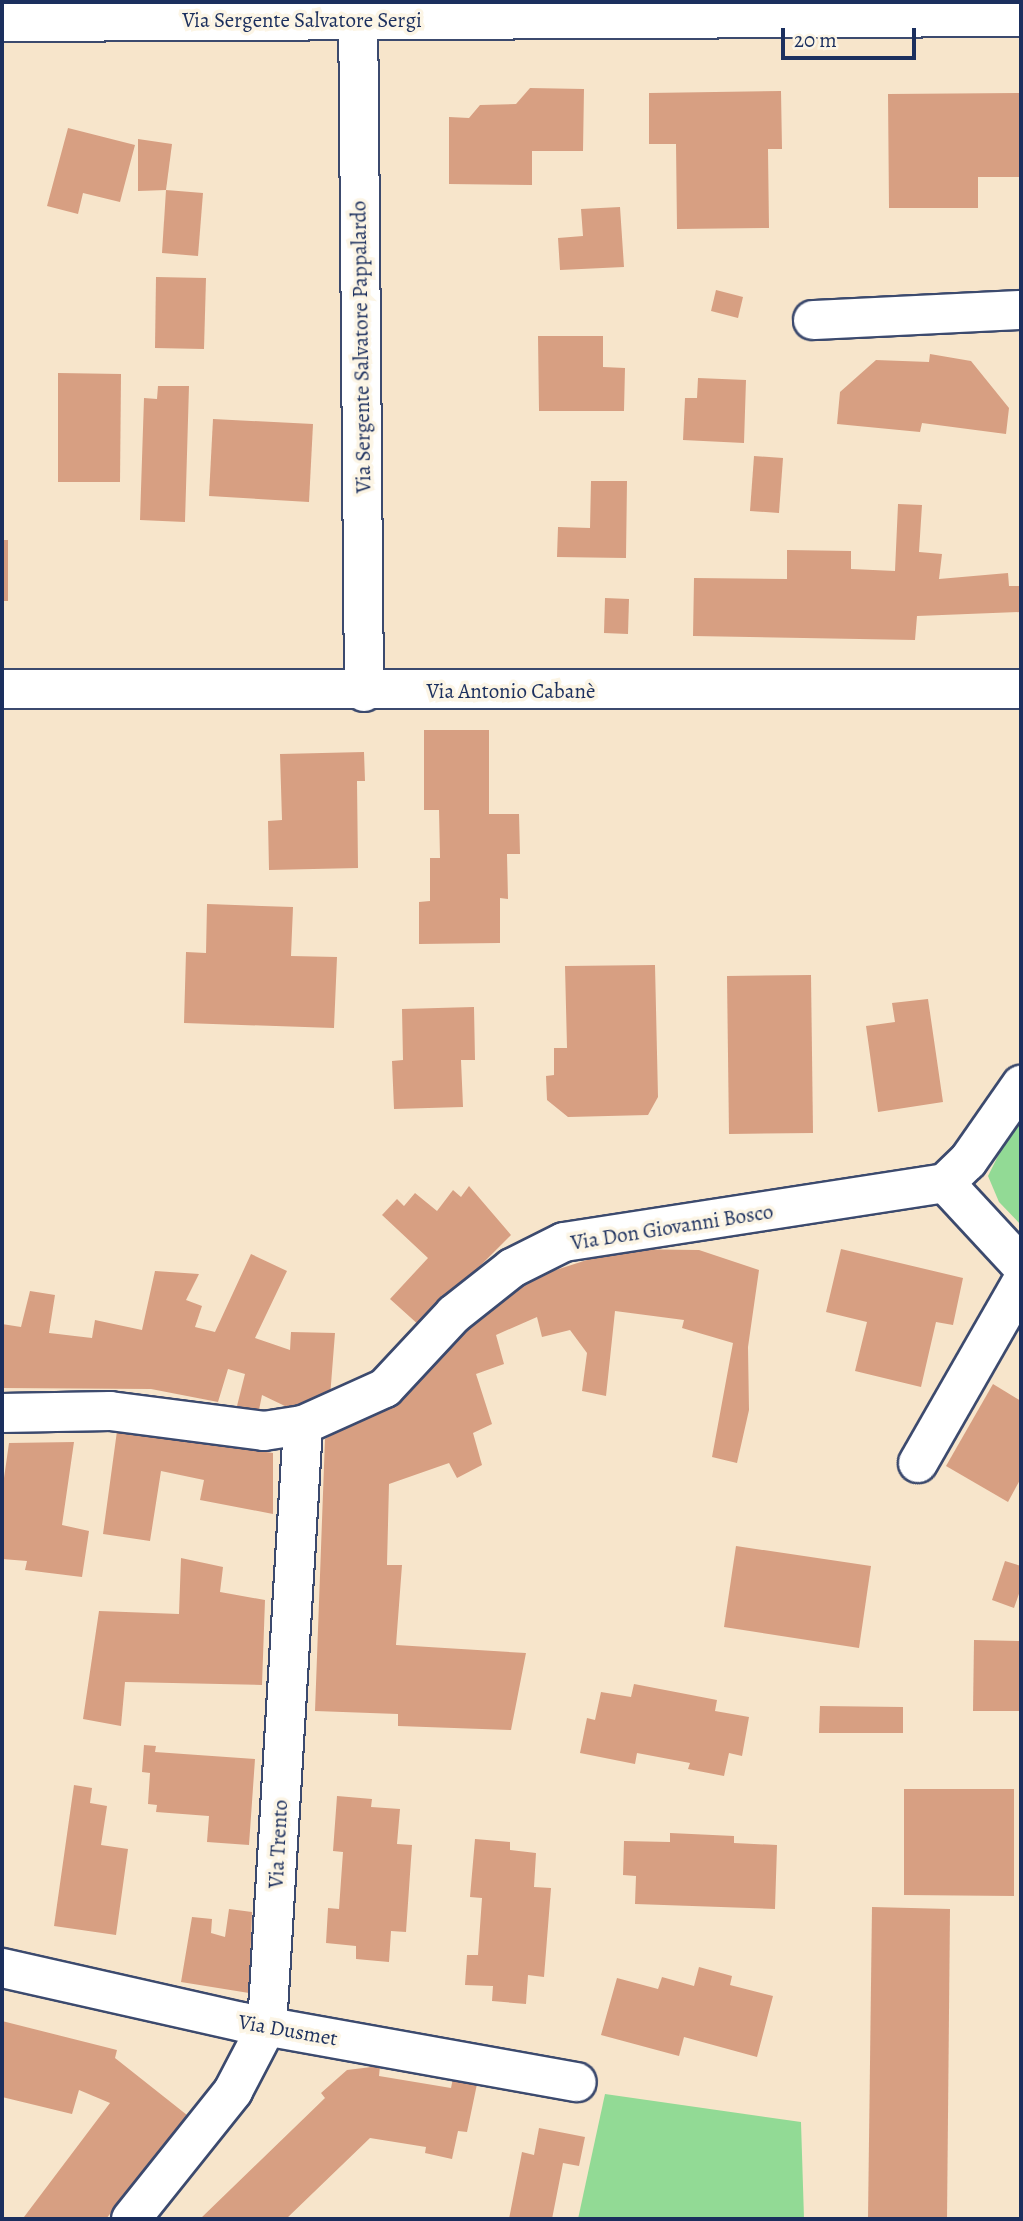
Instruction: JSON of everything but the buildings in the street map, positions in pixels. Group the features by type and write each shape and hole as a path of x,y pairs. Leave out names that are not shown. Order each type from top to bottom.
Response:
{"street":[{"name":"Via Sergente Salvatore Sergi","path":"2,22 358,13 1021,17"},
{"name":"Via Sergente Salvatore Pappalardo","path":"358,13 364,692"},
{"path":"813,320 1021,310"},
{"name":"Via Antonio Cabanè","path":"2,690 364,692 1021,689"},
{"path":"1021,1086 968,1161 945,1183 1021,1265"},
{"name":"Via Don Giovanni Bosco","path":"2,1413 110,1411 264,1431 303,1425 385,1388 454,1314 512,1268 564,1242 945,1183"},
{"path":"918,1463 1021,1283"},
{"name":"Via Trento","path":"131,2219 233,2091 267,2026 303,1425"},
{"name":"Via Dusmet","path":"2,1969 267,2026 577,2082"}],"green space":[{"path":"1021,1121 1021,1225 999,1202 988,1176 1006,1140"},
{"path":"605,2094 801,2122 804,2219 578,2219"}]}
